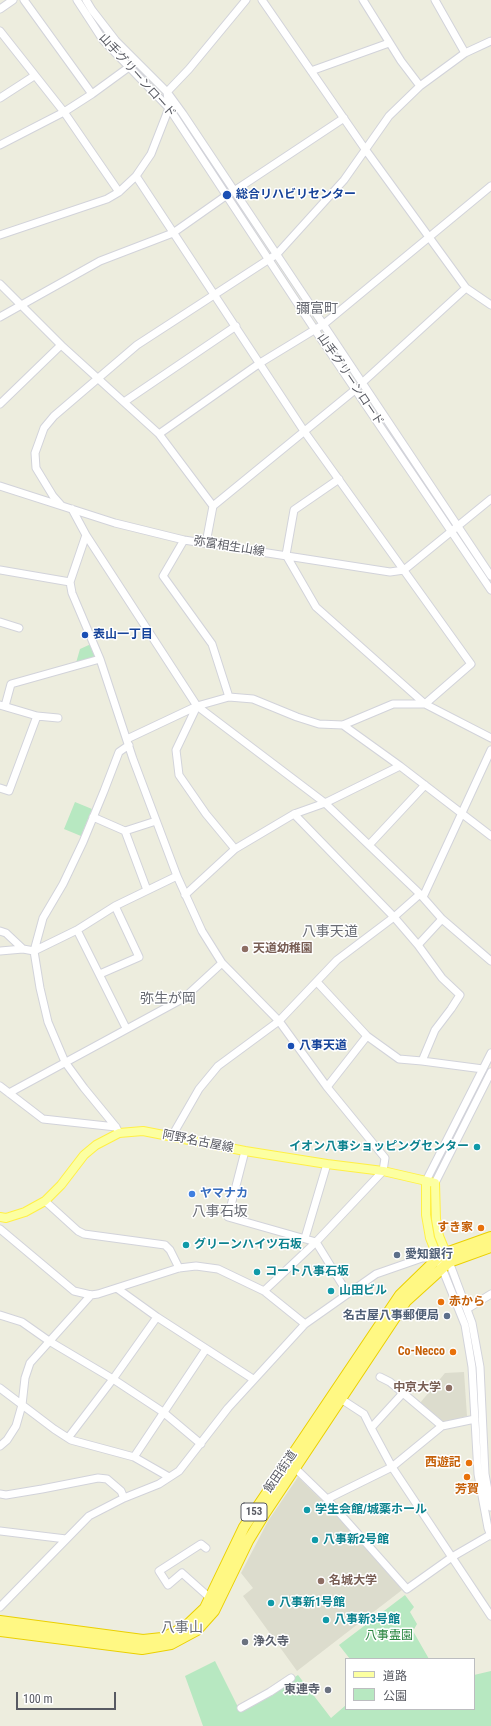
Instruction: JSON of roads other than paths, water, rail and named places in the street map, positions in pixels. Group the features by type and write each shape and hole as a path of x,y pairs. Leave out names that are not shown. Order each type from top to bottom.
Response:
{"highway":[{"name":"飯田街道","path":"0,1631 142,1649 171,1644 197,1630 214,1612 248,1541 292,1465 400,1295 444,1260 491,1237"},
{"name":"飯田街道","path":"0,1621 124,1638 153,1639 168,1635 184,1628 199,1615 210,1598 244,1527 341,1399 406,1300 444,1260 491,1247"}],"main road":[{"name":"阿野名古屋線","path":"2,1219 25,1212 44,1201 61,1185 84,1155 117,1130 143,1131 245,1152 383,1171 435,1183"},
{"path":"426,1181 426,1215 430,1238 444,1260"},
{"path":"435,1183 436,1219 444,1260"}],"street":[{"path":"0,9 13,0"},
{"path":"24,0 92,94"},
{"name":"山手グリーンロード","path":"77,0 103,40 169,108 315,330 491,590"},
{"name":"山手グリーンロード","path":"86,0 116,41 167,92 363,382 491,576"},
{"path":"0,235 106,199 119,192 136,176 151,154 169,108 167,92 189,69 246,0"},
{"path":"262,0 365,149 466,288 491,305"},
{"path":"363,0 389,43 420,86"},
{"path":"435,0 465,53"},
{"path":"0,31 34,76 64,112 119,192"},
{"path":"61,505 53,496 36,468 35,453 37,447 44,428 54,416 137,345 270,260 277,254 344,180 389,116 420,86 465,53 491,41"},
{"path":"311,71 389,43"},
{"path":"0,145 64,112 129,67"},
{"path":"0,98 34,76"},
{"path":"234,191 344,118"},
{"path":"117,1130 65,1062 48,1022 40,988 34,951 43,918 63,884 104,791 118,752 128,742 197,706 229,697 253,699 297,717 319,724 343,725 393,704 425,704 471,664 304,431 216,294 173,233 136,176"},
{"path":"159,434 260,363 324,324 491,186"},
{"path":"0,317 100,261 173,233 227,195"},
{"path":"0,284 61,345 159,434 213,506"},
{"path":"363,382 466,288"},
{"path":"124,402 236,326"},
{"path":"0,404 61,345"},
{"path":"206,543 213,506 356,389"},
{"path":"339,479 294,510 286,556 316,607 425,704 491,738"},
{"name":"弥富相生山線","path":"0,486 115,523 184,540 390,572 404,570"},
{"path":"404,570 491,499"},
{"path":"72,509 86,535 197,706 325,803 422,896 442,919 491,961"},
{"path":"86,535 70,582 72,593 100,659 156,821 177,876 202,931 222,963 279,1021 327,1087 385,1158 383,1171 316,1242 264,1291"},
{"path":"184,540 163,576 212,644 229,697"},
{"path":"0,570 70,582"},
{"path":"0,622 19,628"},
{"path":"58,718 37,716 2,706 11,684 100,659"},
{"path":"197,706 176,750 178,775 206,814 235,849"},
{"path":"0,788 9,791 37,716"},
{"path":"343,725 400,766 491,836"},
{"path":"172,1136 199,1089 218,1066 279,1021 337,960 422,896 491,750"},
{"path":"185,895 235,849 294,814 325,803 400,766"},
{"path":"369,845 425,785"},
{"path":"294,814 394,917 442,978 460,995 452,1009 435,1030 422,1061"},
{"path":"93,817 125,831 156,821"},
{"path":"125,831 147,890"},
{"path":"0,951 23,949 34,951 77,930 115,906 177,876"},
{"path":"100,974 139,957 115,906"},
{"path":"418,946 442,919"},
{"path":"77,930 126,1028"},
{"path":"0,931 6,933 23,949"},
{"path":"9,1093 126,1028 184,998 222,963"},
{"path":"317,982 368,1036 399,1059 483,1069"},
{"path":"327,1087 368,1036"},
{"path":"426,1181 491,1053"},
{"path":"435,1183 491,1072"},
{"path":"0,1086 43,1119 117,1130"},
{"path":"245,1152 228,1217 316,1242 348,1294"},
{"path":"305,1238 327,1164"},
{"path":"44,1201 78,1231 84,1234 165,1245 170,1250 179,1268"},
{"path":"0,1229 74,1291 91,1295 98,1294 118,1289 179,1268 196,1266 218,1269 264,1291 305,1324"},
{"path":"0,1607 89,1516 124,1498 159,1484 179,1471 228,1408 305,1324 376,1274 422,1258 444,1260"},
{"path":"444,1260 467,1309 472,1324 480,1366 485,1474 491,1507"},
{"path":"292,1465 327,1499 407,1589 452,1557 491,1535 488,1528 478,1474 471,1361 465,1324 444,1260"},
{"path":"118,1289 156,1317 253,1379"},
{"path":"467,1309 491,1294"},
{"path":"0,1446 7,1440 16,1426 22,1405 25,1378 30,1363 91,1295"},
{"path":"0,1315 22,1322 49,1341 113,1379 163,1412 201,1444"},
{"path":"68,1438 113,1379 156,1317"},
{"path":"134,1456 206,1349"},
{"path":"380,1377 390,1382 442,1426"},
{"path":"0,1388 71,1440 134,1456 169,1477"},
{"path":"371,1428 403,1393"},
{"path":"341,1399 364,1414 392,1467 491,1616"},
{"path":"327,1499 392,1467 442,1426 475,1419"},
{"path":"0,1494 6,1495 98,1478 107,1479 121,1491 124,1498"},
{"path":"0,1531 66,1539"},
{"path":"206,1548 201,1544 159,1572 168,1584 182,1573 210,1598"},
{"path":"241,1708 270,1692 291,1678"}],"place":[{"name":"総合リハビリセンター","path":"227,195"},
{"name":"表山一丁目","path":"85,635"},
{"name":"天道幼稚園","path":"245,949"},
{"name":"八事天道","path":"291,1046"},
{"name":"イオン八事ショッピングセンター","path":"477,1147"},
{"name":"ヤマナカ","path":"192,1194"},
{"name":"すき家","path":"481,1228"},
{"name":"グリーンハイツ石坂","path":"186,1245"},
{"name":"愛知銀行","path":"397,1255"},
{"name":"コート八事石坂","path":"257,1272"},
{"name":"山田ビル","path":"331,1291"},
{"name":"赤から","path":"441,1302"},
{"name":"名古屋八事郵便局","path":"447,1316"},
{"name":"Co-Necco","path":"453,1352"},
{"name":"中京大学","path":"449,1388"},
{"name":"西遊記","path":"469,1463"},
{"name":"芳賀","path":"467,1477"},
{"name":"学生会館/城薬ホール","path":"307,1510"},
{"name":"八事新2号館","path":"315,1540"},
{"name":"名城大学","path":"321,1581"},
{"name":"八事新1号館","path":"271,1603"},
{"name":"八事新3号館","path":"326,1620"},
{"name":"浄久寺","path":"245,1642"},
{"name":"東連寺","path":"328,1690"}],"district":[{"name":"彌富町","path":"317,309"},
{"name":"八事天道","path":"330,932"},
{"name":"弥生が岡","path":"168,999"},
{"name":"八事石坂","path":"220,1212"},
{"name":"八事山","path":"182,1628"}],"park label":[{"name":"八事霊園","path":"389,1636"}]}
